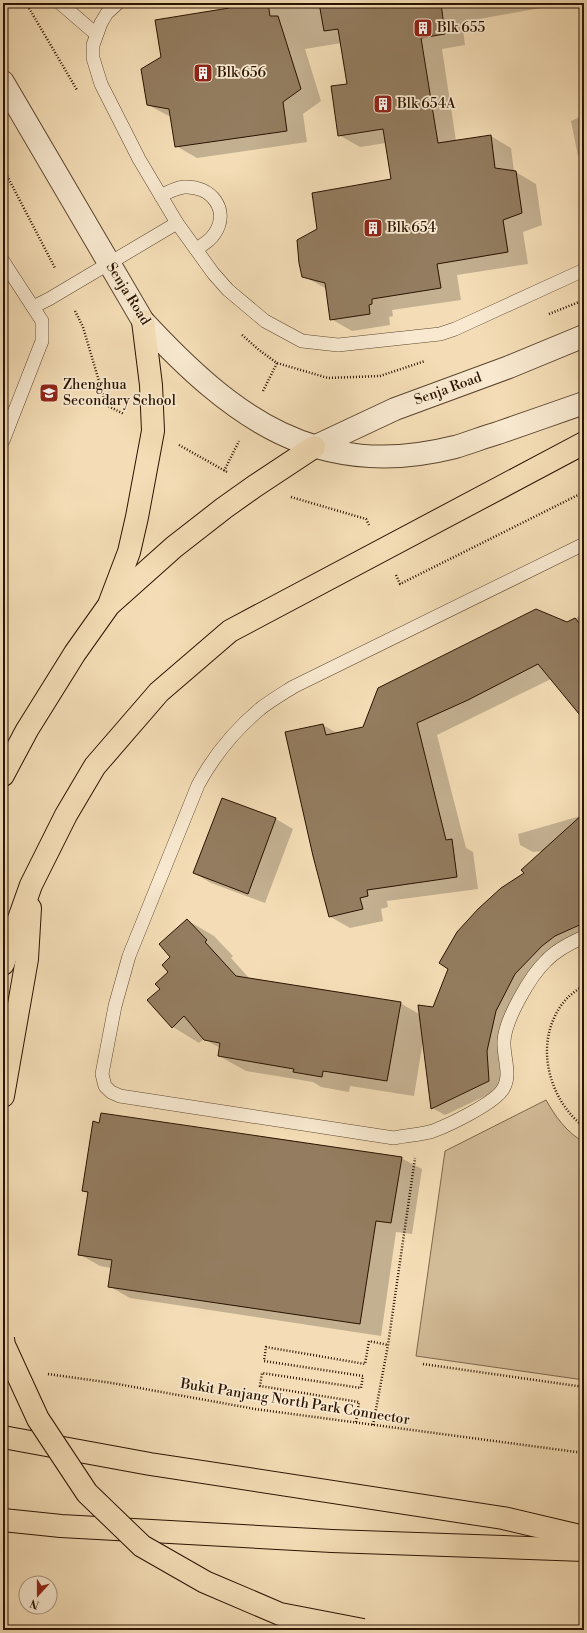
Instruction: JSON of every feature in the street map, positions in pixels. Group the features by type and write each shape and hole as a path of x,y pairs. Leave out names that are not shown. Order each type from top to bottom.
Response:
{"highway":[{"path":"109,605 129,552 153,431 151,385 143,321"},
{"path":"3,964 31,884 66,815 95,766 159,692 230,631 584,443"},
{"path":"3,775 27,730 75,653 109,605 174,547 255,486 314,447"},
{"path":"3,1096 27,959 31,884"},
{"path":"3,1339 4,1345 38,1419 87,1493 142,1546 205,1582 280,1614 363,1630"},
{"path":"3,1437 150,1464 503,1518 584,1537"},
{"path":"3,1520 61,1526 316,1540 584,1550"}],"street":[{"name":"Senja Road","path":"3,82 143,321 172,353 202,380 268,428 290,439 314,447 348,454 387,457 422,454 456,447 584,403"},
{"name":"Senja Road","path":"314,447 395,409 584,336"}],"lane":[{"path":"60,3 96,34"},
{"path":"118,3 107,13 96,34 93,45 93,58 101,84 139,159 177,223 228,290 265,321 302,340 338,345 440,334 455,329 584,270"},
{"path":"161,196 173,190 185,187 201,190 215,200 220,208 220,222 214,235 196,249"},
{"path":"33,307 177,223"},
{"path":"3,261 42,321 42,341 3,441"},
{"path":"584,544 293,687 260,709 230,738 207,768 198,785 129,956 115,1006 102,1070 103,1081 111,1092 120,1096 394,1138 432,1131 472,1112 504,1089 507,1078 504,1045 505,1033 511,1016 536,972 546,961 571,942 584,937"}],"path":[{"path":"26,3 77,91"},
{"path":"548,314 584,300"},
{"path":"236,330 277,363 328,378 380,376 431,359"},
{"path":"224,470 255,486 366,519 400,584 584,492"},
{"path":"584,985 563,1003 554,1017 547,1050 549,1075 556,1095 565,1109 584,1128"},
{"path":"373,1425 388,1345 418,1133"},
{"path":"356,1422 359,1402 260,1386 262,1373 361,1388 363,1376 264,1361 266,1347 365,1364 369,1341 388,1345"},
{"path":"423,1364 584,1388"},
{"name":"Bukit Panjang North Park Connector","path":"42,1373 112,1383 255,1409 584,1453"}],"shaded area":[{"path":"546,1100 562,1124 572,1134 584,1142 584,1380 416,1356 445,1151"}],"building":[{"name":"Blk 656","path":"228,3 268,3 270,16 278,16 301,89 283,102 287,131 175,147 169,109 147,105 141,69 161,57 155,20 229,8"},
{"path":"319,3 441,3 445,34 421,38 438,143 491,135 495,168 516,171 522,213 503,220 508,252 437,264 441,288 372,299 372,304 369,305 370,314 330,320 325,283 302,277 299,263 297,240 317,229 312,193 391,179 383,129 338,136 331,86 347,84 338,29 324,31"},
{"path":"536,609 567,622 575,618 584,629 584,720 538,664 468,700 417,723 446,840 452,839 457,877 367,890 368,896 360,898 363,909 329,917 313,856 285,732 323,724 326,735 363,727 378,688"},
{"path":"222,798 276,818 248,894 193,873"},
{"path":"584,813 584,923 555,936 542,946 515,974 496,1011 487,1051 489,1081 431,1109 418,1005 433,1007 448,969 439,963 457,932 478,909 501,888 524,873 521,870"},
{"path":"187,919 207,940 205,942 236,976 401,1002 387,1081 323,1071 322,1077 293,1072 294,1069 218,1056 220,1043 204,1040 184,1016 172,1028 147,1000 160,989 155,984 168,972 162,965 170,957 159,944"},
{"path":"101,1113 402,1157 391,1223 376,1221 360,1324 108,1287 112,1260 78,1255 88,1192 82,1191 93,1121 99,1123"}],"place":[{"name":"Blk 655","path":"423,28"},
{"name":"Blk 656","path":"203,73"},
{"name":"Blk 654A","path":"383,104"},
{"name":"Blk 654","path":"373,228"},
{"name":"Zhenghua Secondary School","path":"49,393"}]}
